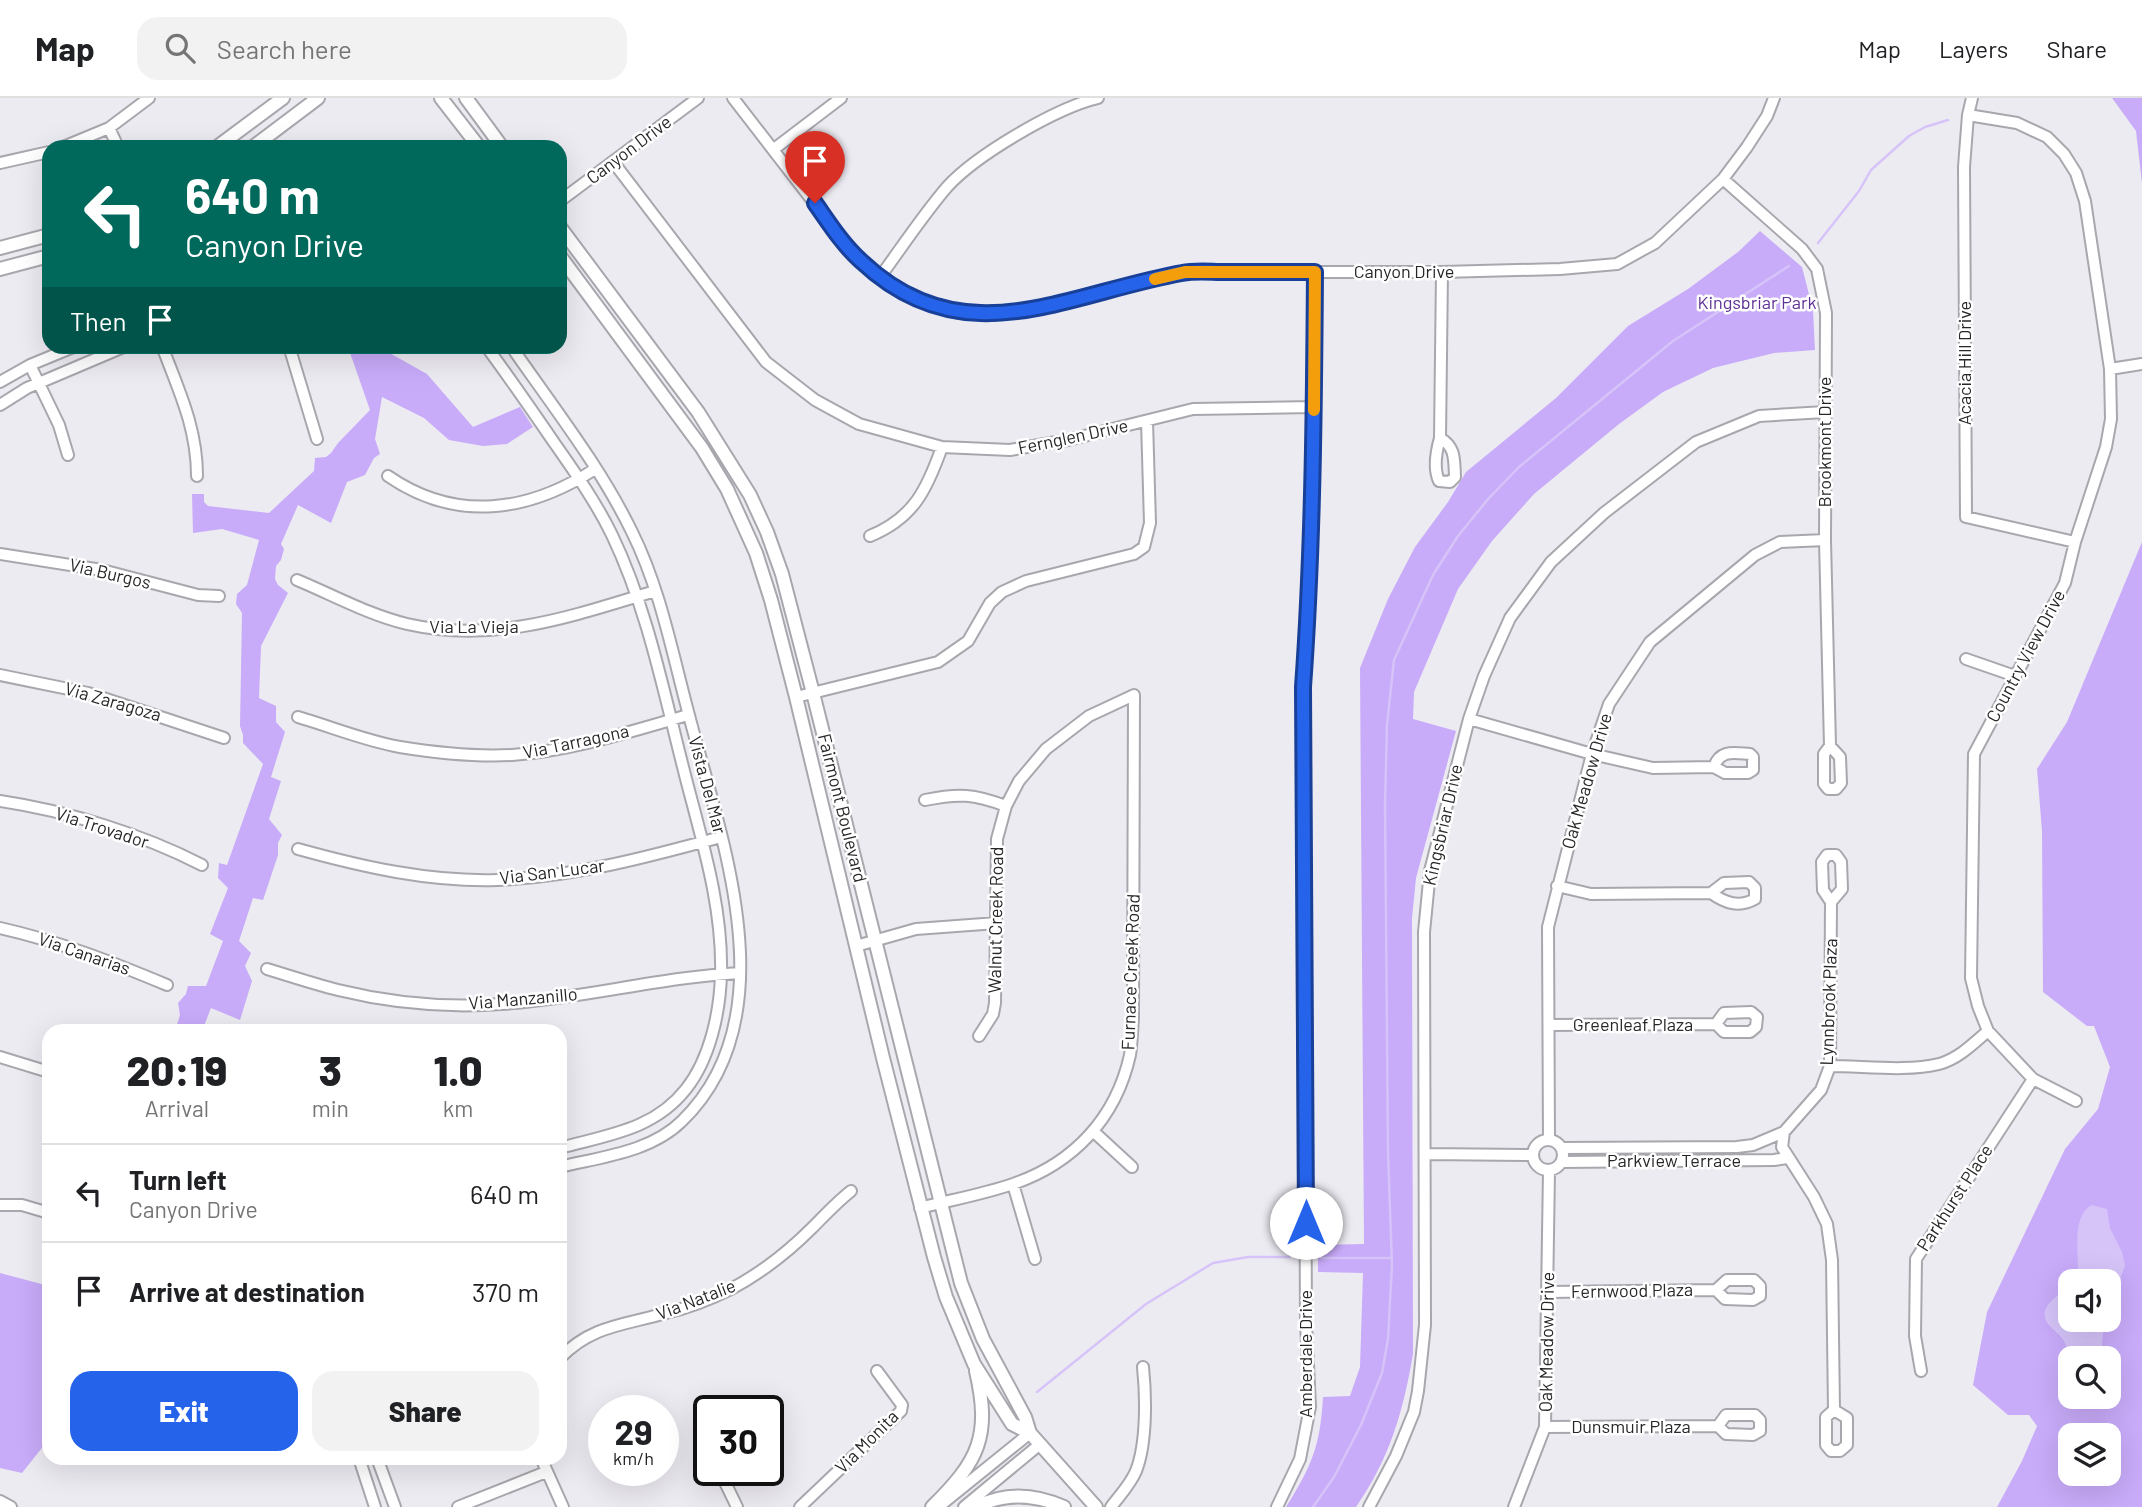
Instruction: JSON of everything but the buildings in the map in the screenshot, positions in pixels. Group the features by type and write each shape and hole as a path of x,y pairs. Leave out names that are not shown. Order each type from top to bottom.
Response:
{"main road":[{"path":"227,140 284,98"},
{"path":"262,140 318,98"},
{"path":"442,98 473,140"},
{"path":"466,98 497,140"},
{"name":"Fairmont Boulevard","path":"567,236 698,412 750,495 767,532 782,574 813,693 961,1283 995,1365 1026,1416 1030,1433 1096,1507"},
{"path":"0,248 42,237"},
{"path":"0,269 42,258"},
{"name":"Fairmont Boulevard","path":"567,265 702,447 727,489 756,553 796,697 920,1208 946,1297 974,1364 1012,1424 1030,1433"},
{"path":"932,1507 967,1467 981,1438 982,1405 974,1364"},
{"path":"976,1507 995,1499 1025,1496 1043,1498 1063,1507"}],"street":[{"path":"80,140 109,128 149,98"},
{"name":"Canyon Drive","path":"567,196 698,98"},
{"name":"Canyon Drive","path":"733,98 859,260 904,294 929,305 958,313 995,315 1062,302 1185,272 1442,272 1560,269 1617,264 1655,243 1723,180 1754,136 1774,98"},
{"path":"774,149 841,98"},
{"path":"880,277 947,187 968,167 1054,115 1098,98"},
{"name":"Acacia Hill Drive","path":"1972,98 1964,167 1966,516 2075,542"},
{"name":"Country View Drive","path":"1968,115 2017,124 2047,137 2064,154 2077,173 2085,201 2110,369 2111,419 2106,447 2064,583 1974,754 1971,978 1978,1006 1988,1031 2033,1079 2076,1101"},
{"path":"109,128 115,140"},
{"path":"0,163 42,154"},
{"name":"Fernglen Drive","path":"614,163 766,362 815,400 859,424 890,435 942,447 1010,450 1068,440 1193,409 1314,407"},
{"name":"Brookmont Drive","path":"1723,180 1802,248 1817,268 1826,313 1825,540 1830,746"},
{"name":"Amberdale Drive","path":"1277,1507 1300,1460 1310,1407 1306,1322 1303,687 1308,625 1315,272"},
{"path":"1440,438 1442,272"},
{"path":"0,382 57,354"},
{"path":"0,405 39,383 107,354"},
{"path":"165,354 192,427 197,476"},
{"path":"291,354 317,439"},
{"name":"Vista Del Mar","path":"492,354 579,479 611,533 637,596 671,720 718,919 721,974 717,1007 707,1049 687,1089 666,1110 633,1129 567,1146"},
{"name":"Vista Del Mar","path":"516,354 619,506 634,536 655,591 721,837 737,911 740,973 732,1029 714,1081 680,1123 643,1145 614,1155 567,1165"},
{"path":"2110,369 2142,364"},
{"path":"30,365 58,425 68,455"},
{"name":"Kingsbriar Drive","path":"1369,1507 1396,1456 1414,1412 1418,1391 1425,1325 1423,969 1430,871 1469,719 1484,676 1510,618 1551,562 1604,513 1696,442 1759,416 1825,412"},
{"path":"796,697 938,662 968,641 990,603 1002,592 1026,580 1134,554 1144,547 1150,523 1147,421"},
{"path":"870,536 887,529 913,508 929,482 942,447"},
{"path":"388,476 418,495 435,501 479,507 541,497 595,469"},
{"name":"Oak Meadow Drive","path":"1549,1140 1548,927 1592,754 1609,704 1650,642 1755,555 1780,542 1825,540"},
{"name":"Via Burgos","path":"0,554 82,566 198,595 219,596"},
{"name":"Via La Vieja","path":"297,580 365,610 407,624 470,630 537,625 655,591"},
{"path":"1966,659 2015,676"},
{"name":"Via Zaragoza","path":"0,675 88,693 224,738"},
{"name":"Walnut Creek Road","path":"979,1036 988,1023 995,1003 997,839 1006,806 1019,780 1046,749 1089,716 1134,695"},
{"name":"Furnace Creek Road","path":"920,1208 1013,1184 1045,1170 1075,1150 1094,1132 1120,1087 1130,1054 1133,1004 1134,695"},
{"name":"Via Tarragona","path":"298,717 398,747 441,753 488,755 532,753 560,748 688,715"},
{"path":"1469,719 1592,754 1653,768 1714,767"},
{"path":"925,800 963,793 1006,806"},
{"name":"Via Trovador","path":"0,801 77,818 138,838 202,865"},
{"name":"Via San Lucar","path":"298,849 382,870 421,876 494,880 575,872 721,837"},
{"path":"1558,886 1591,894 1711,893"},
{"name":"Lynnbrook Plaza","path":"1784,1132 1821,1090 1830,1066 1831,902"},
{"path":"856,946 916,929 997,923"},
{"name":"Via Canarias","path":"0,928 54,942 116,963 167,985"},
{"name":"Via Manzanillo","path":"267,969 337,990 415,1003 449,1005 535,1002 660,980 740,973"},
{"name":"Greenleaf Plaza","path":"1549,1025 1716,1024"},
{"path":"1830,1066 1915,1067 1940,1064 1964,1052 1988,1031"},
{"path":"0,1057 42,1070"},
{"name":"Parkhurst Place","path":"1921,1371 1915,1336 1916,1259 2033,1079"},
{"path":"1094,1132 1132,1167"},
{"path":"1784,1132 1782,1147 1787,1158 1814,1197 1827,1224 1832,1260 1834,1410"},
{"name":"Parkview Terrace","path":"1562,1162 1634,1161 1708,1154 1753,1145 1784,1132"},
{"path":"1549,1140 1562,1148 1563,1158 1557,1168 1549,1171 1538,1166 1533,1155 1538,1145 1549,1140"},
{"name":"Parkview Terrace","path":"1562,1148 1634,1148 1774,1160 1787,1158"},
{"path":"1634,1148 1634,1161"},
{"path":"1425,1154 1533,1155"},
{"name":"Oak Meadow Drive","path":"1514,1507 1545,1427 1549,1171"},
{"path":"1013,1184 1035,1259"},
{"name":"Via Natalie","path":"567,1351 590,1334 611,1325 668,1313 730,1290 782,1256 834,1204 851,1191"},
{"path":"0,1205 22,1205 42,1211"},
{"name":"Fernwood Plaza","path":"1548,1292 1716,1290"},
{"path":"1111,1507 1128,1486 1137,1468 1145,1399 1143,1367"},
{"name":"Via Monita","path":"800,1507 901,1411 902,1405 877,1371"},
{"name":"Dunsmuir Plaza","path":"1545,1427 1718,1426"},
{"path":"937,1507 1030,1433"},
{"path":"964,1507 1039,1445"},
{"path":"361,1465 375,1507"},
{"path":"380,1465 395,1507"},
{"path":"544,1465 563,1507"},
{"path":"458,1507 546,1472"},
{"path":"727,1486 737,1507"},
{"path":"0,1501 11,1507"}],"green space":[{"path":"2112,98 2142,98 2142,183 2136,131"},
{"name":"Kingsbriar Park","path":"1760,231 1802,267 1813,310 1815,350 1774,353 1713,368 1663,392 1619,424 1534,494 1492,541 1458,589 1414,692 1413,719 1456,731 1416,878 1412,918 1413,1354 1394,1434 1378,1471 1356,1507 1286,1507 1313,1455 1320,1429 1323,1397 1350,1396 1360,1367 1363,1273 1318,1272 1318,1245 1364,1244 1360,668 1388,599 1415,547 1466,472 1556,398 1628,326 1688,289 1738,252"},
{"path":"350,354 391,354 427,374 473,427 520,407 533,427 507,444 483,446 449,440 424,418 382,397 375,439 380,454 374,458 365,475 347,482 331,523 298,505 281,544 284,549 276,566 275,579 288,593 261,646 259,698 276,706 276,722 285,732 271,777 281,781 269,819 282,835 278,843 278,855 263,900 253,898 239,941 251,953 245,966 252,981 240,1020 211,1008 205,1024 177,1024 180,1015 178,1003 186,994 188,986 206,986 223,941 210,934 228,888 218,878 219,863 227,865 263,764 243,743 240,726 242,613 236,604 237,594 247,585 259,540 222,529 193,533 192,494 204,494 204,502 208,506 269,513 314,471 315,458 326,457 331,453 370,410"},
{"path":"2142,542 2142,1507 1997,1507 2037,1426 2029,1415 2008,1415 1973,1385 1987,1312 2065,1149 2098,1109 2110,1067 2094,1026 2087,1026 2043,992 2042,831 2037,769 2067,722"},
{"path":"0,1273 42,1284 42,1448 22,1473 0,1468"}],"shaded area":[{"path":"2092,1205 2107,1209 2110,1228 2122,1252 2125,1266 2121,1277 2121,1269 2078,1269 2078,1228 2085,1211"},
{"path":"2058,1296 2058,1332 2103,1332 2102,1346 2066,1346 2061,1336 2045,1319 2046,1308"}],"waterway":[{"path":"1818,243 1859,191 1871,170 1909,136 1925,127 1948,120"},
{"path":"1313,1507 1334,1477 1361,1425 1382,1373 1388,1339 1392,1265 1388,1152 1385,805 1387,725 1394,660 1433,575 1458,536 1519,467 1673,341 1789,266"},
{"path":"1037,1392 1146,1304 1213,1263 1248,1257 1289,1257"},
{"path":"1321,1258 1391,1258"}],"slow traffic":[{"path":"1155,279 1185,272 1315,272 1314,410"}],"route":[{"path":"815,203 859,260 880,277 904,294 958,313 995,315 1062,302 1185,272 1315,272 1308,625 1303,687 1306,1223"}]}
